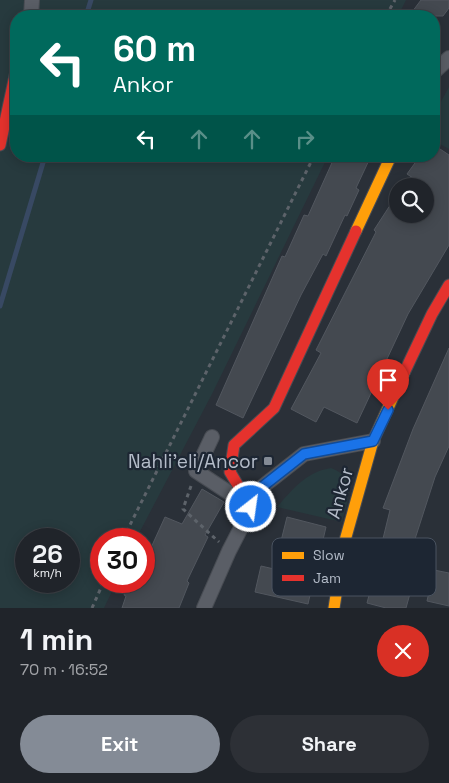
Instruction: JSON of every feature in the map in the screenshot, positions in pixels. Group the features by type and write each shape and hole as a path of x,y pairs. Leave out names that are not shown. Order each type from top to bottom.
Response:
{"street":[{"path":"0,145 10,93"},
{"path":"251,507 230,472 234,445 274,408 388,162"},
{"name":"Ankor","path":"346,538 373,441 432,314 449,285"},
{"path":"212,437 196,470 231,494 243,523"},
{"path":"204,608 229,550 262,487 304,454 373,441"}],"path":[{"path":"128,528 311,162"},
{"path":"196,470 183,509 229,550"},
{"path":"92,608 99,593"}],"green space":[{"path":"0,0 406,0 401,10 10,10 10,162 325,162 212,394 142,528 90,528 90,593 111,593 104,608 0,608"},
{"path":"449,87 449,149 440,144 440,103"},
{"path":"331,468 339,472 348,484 348,498 342,522 277,507 307,477"}],"building":[{"path":"421,0 449,0 449,8 443,16 440,16 440,10 414,10"},
{"path":"440,149 449,155 449,245 408,314 357,423 324,407 316,422 291,409 321,353 316,350 376,232 374,230 389,207 389,223 434,223 434,178 413,178 407,174 416,162 440,162"},
{"path":"332,162 368,162 356,188 359,190 347,216 345,215 326,256 323,254 301,295 243,418 216,405 282,256 285,257 304,215 308,216"},
{"path":"449,348 449,446 435,477 415,538 383,538 390,510 383,508 413,429"},
{"path":"202,489 224,502 205,535 208,537 187,581 189,583 179,608 122,608 126,596 124,595 125,593 155,593 155,539 165,517 182,524"},
{"path":"287,517 326,527 323,538 282,538"},
{"path":"261,566 272,569 272,596 255,592"},
{"path":"436,570 449,573 449,606 427,601 428,596 436,596"},
{"path":"273,596 310,596 308,604"},
{"path":"369,596 409,596 406,608 386,608 367,603"}],"waterway":[{"path":"88,10 91,0"},
{"path":"0,306 43,162"}],"traffic: slow":[{"path":"356,231 388,162"},
{"path":"346,538 373,441 404,373"},
{"path":"334,608 336,596"}],"traffic: jam":[{"path":"0,145 10,99"},
{"path":"251,507 230,472 234,445 274,408 356,231"},
{"path":"404,373 432,314 449,285"}],"place":[{"name":"Nahli'eli/Ancor","path":"268,461"}],"route":[{"path":"251,507 262,487 304,454 373,441 388,410"}]}
